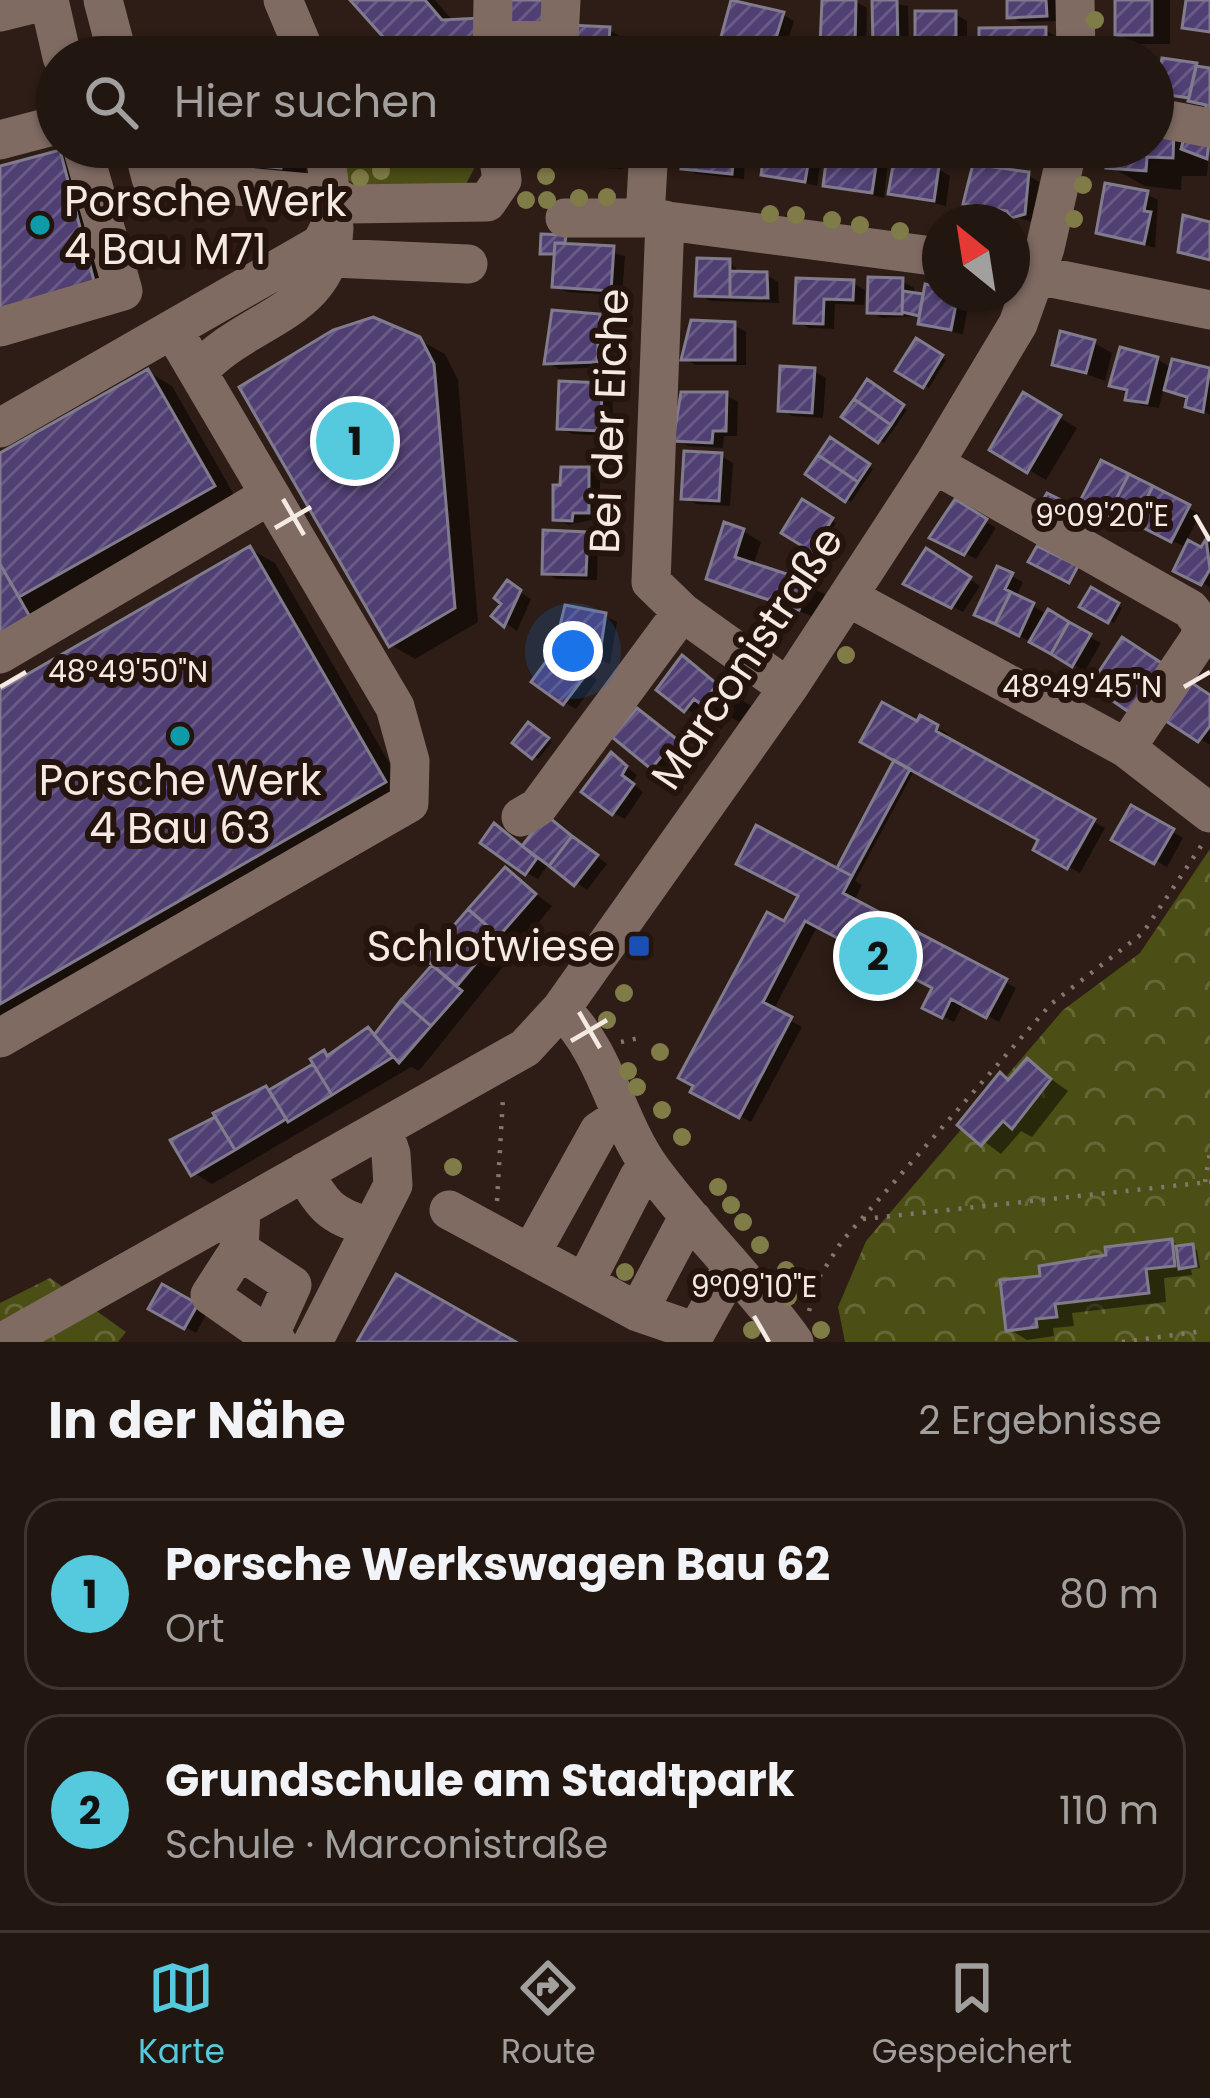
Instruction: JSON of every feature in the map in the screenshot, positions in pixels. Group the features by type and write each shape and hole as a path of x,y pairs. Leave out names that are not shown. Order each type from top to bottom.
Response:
{"street":[{"path":"0,12 48,0 57,36"},
{"path":"103,0 112,36"},
{"path":"283,0 301,36"},
{"path":"493,36 494,0"},
{"path":"559,36 561,0"},
{"path":"1075,0 1076,36"},
{"path":"1174,121 1210,128"},
{"path":"2,130 36,127"},
{"path":"0,327 123,291 88,168"},
{"path":"148,168 151,178 468,263"},
{"path":"326,168 330,229"},
{"path":"198,372 218,349 311,293 330,229 348,204 487,202 502,180 500,168"},
{"name":"Bei der Eiche","path":"651,168 655,219 651,582 682,612 788,688"},
{"name":"Marconistraße","path":"1030,255 1061,168"},
{"path":"565,218 655,219 922,255"},
{"path":"0,428 173,330 330,229"},
{"path":"1030,273 1210,310"},
{"name":"Marconistraße","path":"3,1342 525,1048 561,1009 788,688 934,464 1018,324 1019,312"},
{"path":"0,1038 409,802 410,761 395,706 173,330"},
{"path":"934,464 1190,609 1201,623 1200,638 1126,748"},
{"path":"0,654 270,495"},
{"path":"848,597 1126,748 1210,813"},
{"path":"521,817 538,807 682,612"},
{"path":"561,1009 592,1047 620,1117 650,1168 794,1342"},
{"path":"531,1253 599,1131 620,1117"},
{"path":"313,1342 357,1261 368,1226 393,1185 392,1154 383,1130"},
{"path":"585,1282 639,1177 650,1168"},
{"path":"304,1172 320,1202 337,1218 368,1226"},
{"path":"239,1250 292,1285 273,1339 210,1295 239,1250 242,1209"},
{"path":"449,1210 638,1312 696,1332 732,1268"},
{"path":"638,1312 682,1229 693,1220"}],"path":[{"path":"818,1280 863,1219 1051,1004 1143,933 1210,833"},
{"path":"494,1237 504,1093"},
{"path":"863,1219 1208,1182 1210,1152"},
{"path":"1122,1342 1204,1331"}],"green space":[{"path":"342,168 474,168 466,184 357,187 343,176"},
{"path":"1210,849 1210,1342 845,1342 838,1307 866,1241 1063,1010 1140,953"},
{"path":"50,1278 126,1332 118,1342 0,1342 0,1303"}],"building":[{"path":"350,0 425,0 442,20 480,18 479,36 382,36"},
{"path":"507,0 549,0 547,36 505,34"},
{"path":"731,0 784,12 777,36 721,36"},
{"path":"822,0 856,0 855,36 820,36"},
{"path":"872,0 897,0 898,36 873,36"},
{"path":"1007,0 1046,0 1047,16 1007,18"},
{"path":"1115,0 1152,0 1152,35 1115,35"},
{"path":"1186,0 1210,0 1210,32 1182,28"},
{"path":"915,11 956,11 956,36 915,36"},
{"path":"568,25 610,27 609,36 568,36"},
{"path":"1046,27 1046,36 979,36 979,28"},
{"path":"1174,60 1197,63 1189,98 1174,96"},
{"path":"1196,66 1210,68 1210,113 1205,112 1206,105 1188,101"},
{"path":"1187,127 1210,134 1207,159 1181,149"},
{"name":"Porsche Werk 4 Bau M71","path":"36,156 36,168 65,168 95,285 0,310 0,166"},
{"path":"681,168 733,168 732,174"},
{"path":"762,168 807,168 805,182 761,175"},
{"path":"825,168 876,168 872,193 823,186"},
{"path":"893,168 939,168 934,201 888,194"},
{"path":"972,168 1029,172 1026,204 963,204"},
{"path":"1105,183 1148,191 1144,211 1151,212 1144,244 1096,233"},
{"path":"1183,215 1210,222 1210,260 1178,252"},
{"path":"541,234 566,235 565,243 555,243 554,254 540,254"},
{"path":"555,243 614,246 611,291 552,287"},
{"path":"697,258 730,259 730,297 695,296"},
{"path":"730,271 767,272 768,298 730,297"},
{"path":"868,277 903,278 902,314 867,313"},
{"path":"796,278 854,280 853,300 824,299 823,324 794,323"},
{"path":"903,291 922,294 919,316 902,312"},
{"path":"922,301 922,312 954,312 951,330 918,324"},
{"path":"552,310 600,314 597,362 544,364"},
{"path":"373,317 420,337 434,364 455,608 389,647 239,387 333,330"},
{"path":"691,320 735,322 735,360 681,360"},
{"path":"1060,331 1095,340 1086,373 1052,365"},
{"path":"916,338 943,355 923,388 895,371"},
{"path":"1120,347 1158,357 1147,403 1125,400 1127,390 1109,386"},
{"path":"1172,359 1210,368 1203,412 1185,407 1187,397 1164,390"},
{"path":"780,366 815,368 812,413 778,411"},
{"path":"148,369 215,486 19,597 0,564 0,453"},
{"path":"867,379 904,405 891,425 854,399"},
{"path":"559,381 602,383 601,431 557,429"},
{"path":"681,392 727,392 726,431 713,431 712,443 673,441"},
{"path":"1023,392 1061,415 1027,473 989,450"},
{"path":"854,399 891,425 878,443 841,417"},
{"path":"830,437 870,464 858,482 818,455"},
{"path":"684,451 722,453 719,501 681,499"},
{"path":"818,455 858,482 845,502 805,474"},
{"path":"1101,460 1129,474 1108,515 1080,501"},
{"path":"561,467 589,467 589,513 573,513 572,521 553,520 553,485 560,485"},
{"path":"1129,474 1153,486 1134,523 1110,511"},
{"path":"1153,486 1190,505 1171,542 1134,523"},
{"path":"1047,493 1079,509 1069,527 1038,509"},
{"path":"802,499 833,518 812,552 781,533"},
{"path":"955,499 987,519 964,555 929,538"},
{"path":"724,522 744,529 735,557 808,581 799,610 706,579"},
{"path":"543,530 588,532 586,575 542,574"},
{"path":"1206,539 1210,569 1201,585 1173,571 1188,540 1201,547"},
{"name":"Porsche Werk 4 Bau 63","path":"250,546 386,782 0,1004 0,690"},
{"path":"1037,546 1078,566 1069,583 1028,562"},
{"path":"926,548 971,577 951,608 903,584"},
{"path":"0,564 30,617 0,634"},
{"path":"997,566 1013,573 1005,589 1011,592 995,624 974,615"},
{"path":"507,580 521,590 504,627 491,616 501,604 494,598"},
{"path":"1091,587 1119,603 1108,623 1079,607"},
{"path":"1011,592 1034,603 1019,636 995,624"},
{"path":"565,605 606,613 599,660 586,657 589,641 558,634"},
{"path":"1048,609 1069,622 1051,654 1029,642"},
{"path":"1069,622 1091,634 1072,667 1051,654"},
{"path":"1122,637 1163,664 1130,713 1090,685"},
{"path":"556,648 588,672 563,705 531,682"},
{"path":"682,655 717,684 702,705 694,699 684,712 656,690"},
{"path":"1192,683 1210,695 1210,726 1198,742 1166,721"},
{"path":"882,702 917,721 920,715 938,725 936,731 1095,819 1067,869 1033,850 1038,840 860,742"},
{"path":"637,708 684,745 672,758 665,752 651,769 612,737"},
{"path":"528,722 549,738 532,759 512,743"},
{"path":"611,752 627,766 622,775 634,784 612,815 581,792"},
{"path":"894,760 910,769 852,876 837,868"},
{"path":"1131,805 1174,829 1154,864 1111,840"},
{"path":"546,815 572,836 549,866 522,846"},
{"path":"494,823 537,858 525,875 480,843"},
{"path":"756,825 852,876 843,893 1007,979 986,1018 951,999 942,1018 922,1008 932,988 805,921 763,1002 792,1017 739,1118 690,1092 693,1086 678,1078 767,912 784,921 798,896 736,864"},
{"path":"572,836 598,855 574,886 549,866"},
{"path":"505,867 536,894 499,936 468,909"},
{"path":"468,909 499,936 457,986 425,959"},
{"path":"432,965 462,991 431,1026 401,1000"},
{"path":"401,1000 431,1026 399,1063 374,1035"},
{"path":"368,1027 393,1057 332,1095 310,1059 324,1050 327,1056"},
{"path":"1027,1058 1051,1079 1012,1129 1003,1121 981,1146 957,1125 1000,1072 1008,1080"},
{"path":"313,1064 332,1095 288,1122 269,1090"},
{"path":"266,1086 286,1119 235,1150 213,1113"},
{"path":"215,1117 235,1150 191,1176 170,1140"},
{"path":"1172,1239 1175,1266 1146,1269 1149,1293 1055,1304 1057,1317 1036,1319 1037,1327 1006,1331 1000,1280 1040,1276 1039,1266 1106,1255 1105,1247"},
{"path":"1193,1244 1196,1266 1179,1269 1176,1246"},
{"path":"396,1274 516,1342 357,1342"},
{"path":"162,1284 198,1304 184,1329 148,1309"}],"place":[{"name":"Porsche Werk 4 Bau M71","path":"40,225"},
{"name":"Porsche Werkswagen Bau 62","path":"355,441"},
{"name":"Porsche Werk 4 Bau 63","path":"180,736"},
{"name":"Schlotwiese","path":"639,946"},
{"name":"Grundschule am Stadtpark","path":"878,956"}]}
